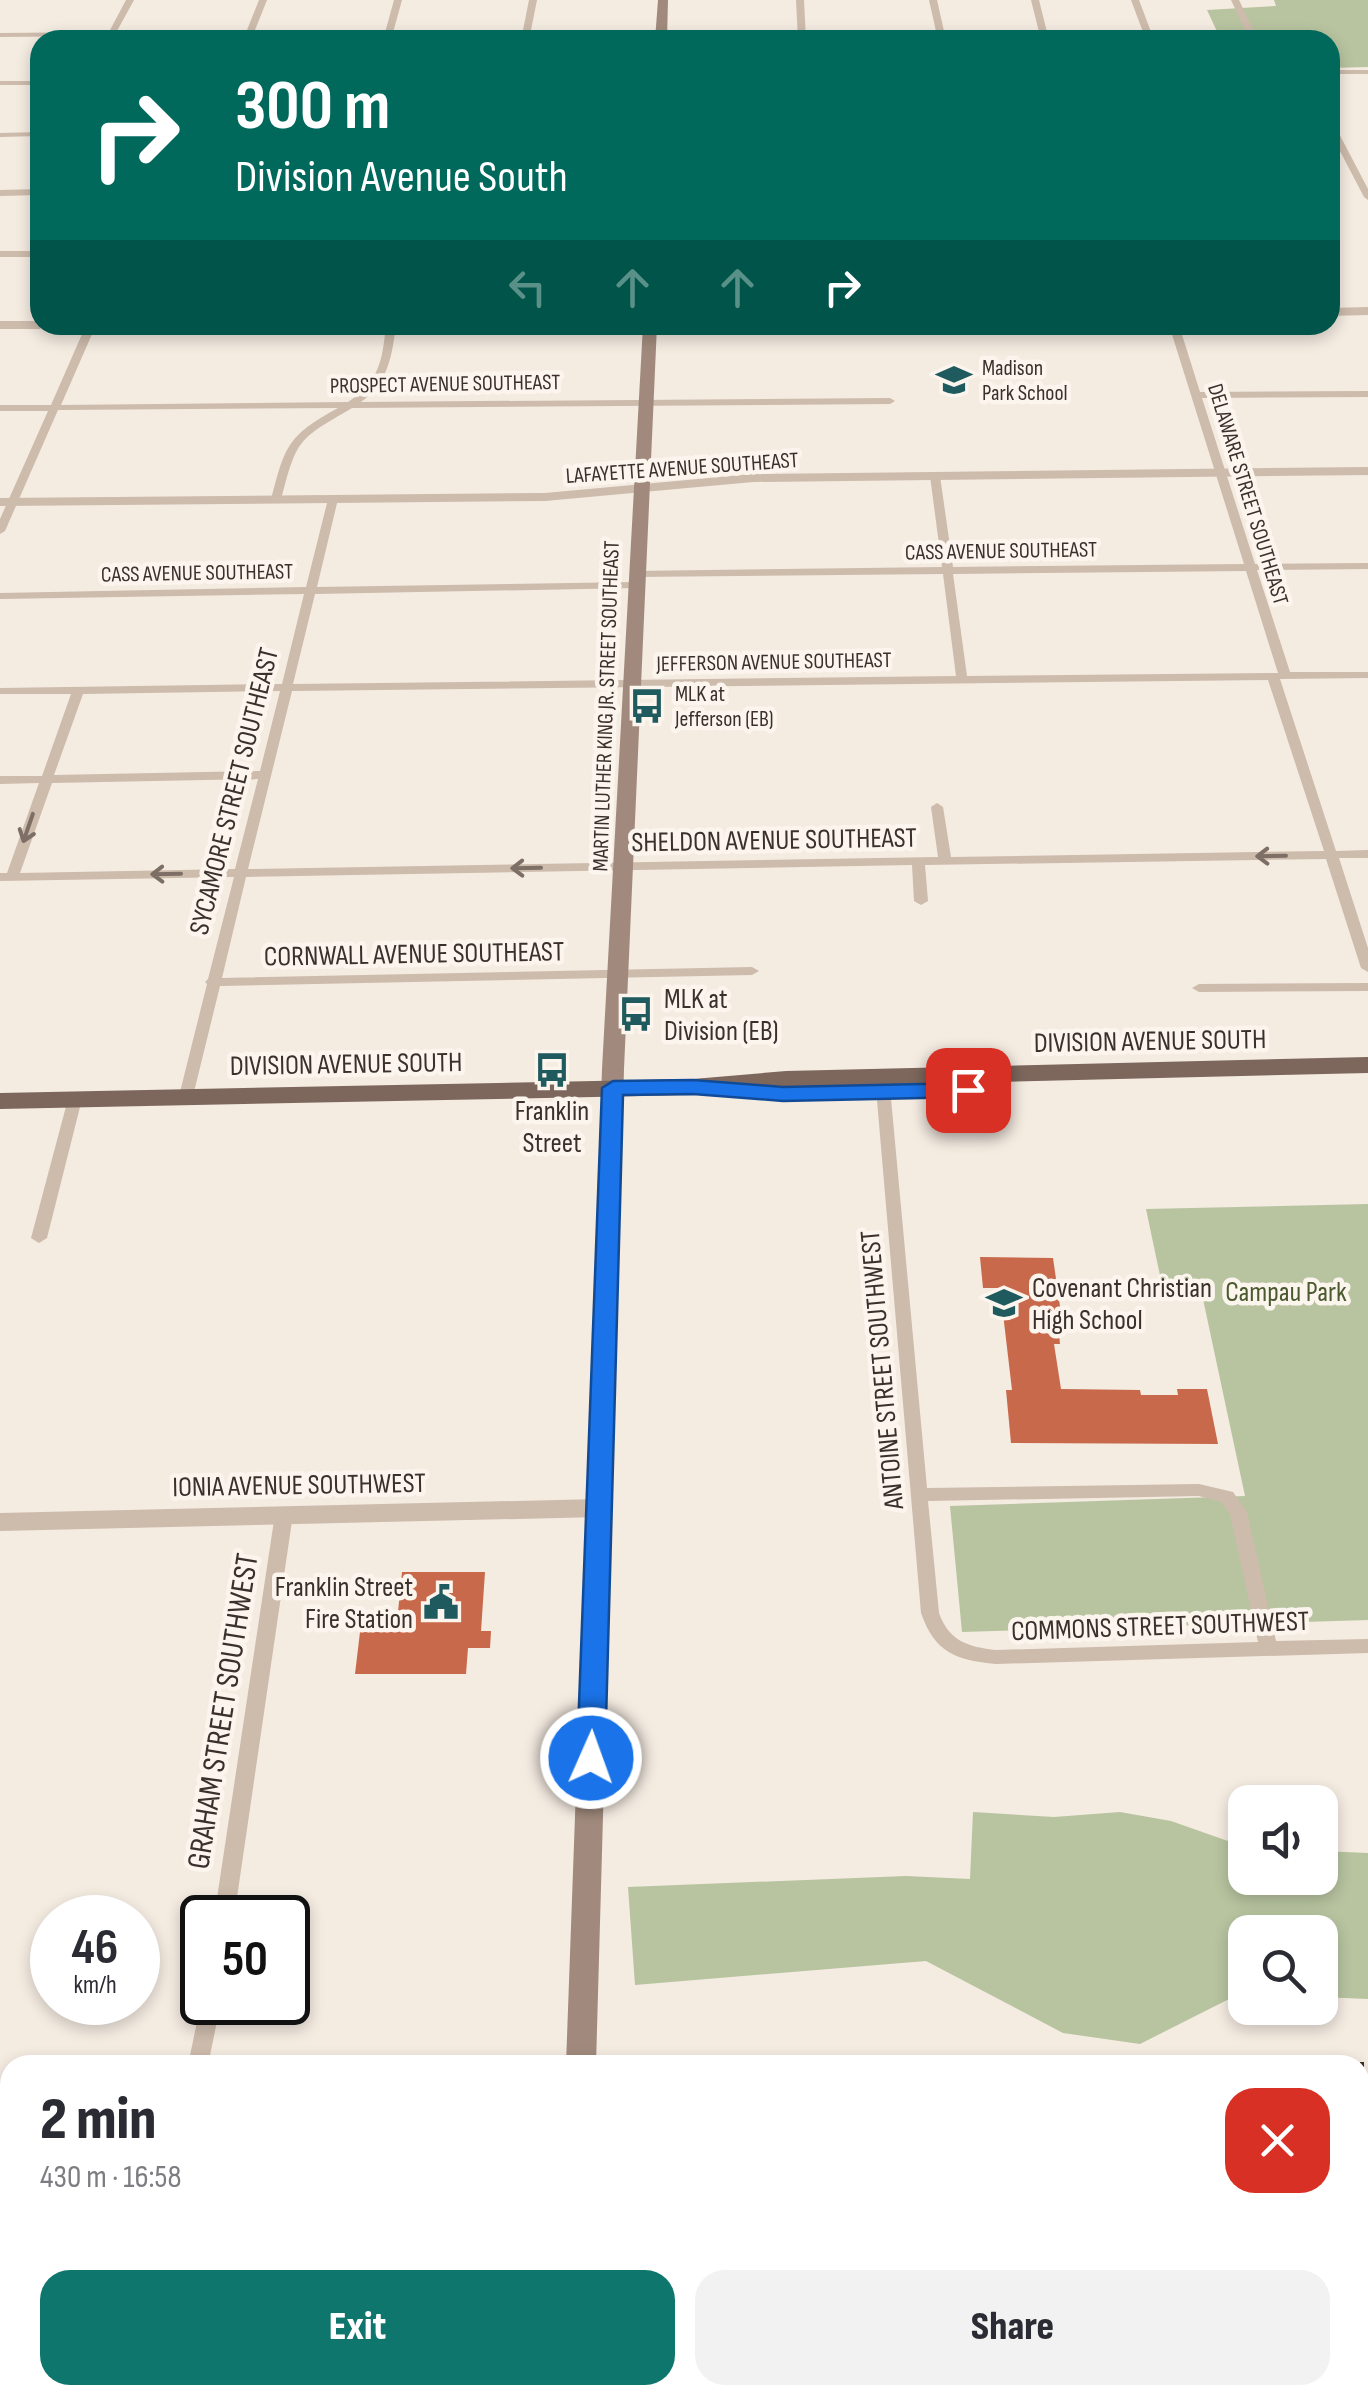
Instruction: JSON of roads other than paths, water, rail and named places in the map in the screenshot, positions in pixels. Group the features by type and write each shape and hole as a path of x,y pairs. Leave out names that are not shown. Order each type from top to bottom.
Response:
{"main road":[{"path":"661,30 662,0"},
{"name":"MARTIN LUTHER KING JR. STREET SOUTHEAST","path":"581,2055 617,974 649,335"},
{"name":"DIVISION AVENUE SOUTH","path":"0,1101 693,1087 783,1094 883,1084 1368,1065"},
{"name":"DIVISION AVENUE SOUTH","path":"883,1084 1368,1082"}],"street":[{"path":"113,30 130,0"},
{"path":"251,30 262,0"},
{"path":"390,30 398,0"},
{"path":"528,30 533,0"},
{"path":"800,0 802,30"},
{"path":"933,0 940,30"},
{"path":"1034,0 1042,30"},
{"path":"1135,0 1146,30"},
{"path":"1235,0 1249,30"},
{"path":"0,35 30,36"},
{"path":"1340,72 1368,72"},
{"path":"0,83 30,83"},
{"path":"0,135 30,134"},
{"path":"1340,141 1364,181 1368,197"},
{"path":"0,192 30,192"},
{"path":"0,254 30,254"},
{"path":"1340,312 1368,311"},
{"path":"0,325 30,325"},
{"path":"0,531 7,502 87,335"},
{"path":"276,500 286,460 296,441 320,422 354,404 382,374 390,335"},
{"name":"DELAWARE STREET SOUTHEAST","path":"1177,335 1252,567 1279,676 1368,968"},
{"path":"1198,395 1368,394"},
{"name":"PROSPECT AVENUE SOUTHEAST","path":"0,408 890,402"},
{"name":"LAFAYETTE AVENUE SOUTHEAST","path":"7,502 545,497 753,478 1368,471"},
{"path":"935,476 962,679"},
{"name":"SYCAMORE STREET SOUTHEAST","path":"186,1096 333,499"},
{"name":"CASS AVENUE SOUTHEAST","path":"0,596 946,571 1368,566"},
{"name":"JEFFERSON AVENUE SOUTHEAST","path":"0,691 1368,674"},
{"path":"6,877 78,690"},
{"path":"0,780 264,776"},
{"path":"937,807 945,861"},
{"name":"SHELDON AVENUE SOUTHEAST","path":"6,877 1368,854"},
{"path":"918,861 921,902"},
{"name":"CORNWALL AVENUE SOUTHEAST","path":"212,982 752,971"},
{"path":"1199,988 1368,986"},
{"name":"ANTOINE STREET SOUTHWEST","path":"883,1084 930,1613 936,1633 954,1650"},
{"path":"39,1238 76,1099"},
{"path":"920,1495 1199,1490 1227,1497 1238,1512 1270,1649"},
{"name":"IONIA AVENUE SOUTHWEST","path":"0,1522 598,1508"},
{"name":"GRAHAM STREET SOUTHWEST","path":"227,1895 284,1514"},
{"name":"COMMONS STREET SOUTHWEST","path":"954,1650 996,1657 1368,1646"},
{"path":"200,2055 206,2025"}],"place":[{"name":"Madison Park School","path":"954,380"},
{"name":"MLK at Jefferson (EB)","path":"647,706"},
{"name":"MLK at Division (EB)","path":"636,1014"},
{"name":"Franklin Street","path":"552,1070"},
{"name":"Covenant Christian High School","path":"1004,1303"},
{"name":"Franklin Street Fire Station","path":"441,1602"}],"park label":[{"name":"Campau Park","path":"1286,1291"}]}
